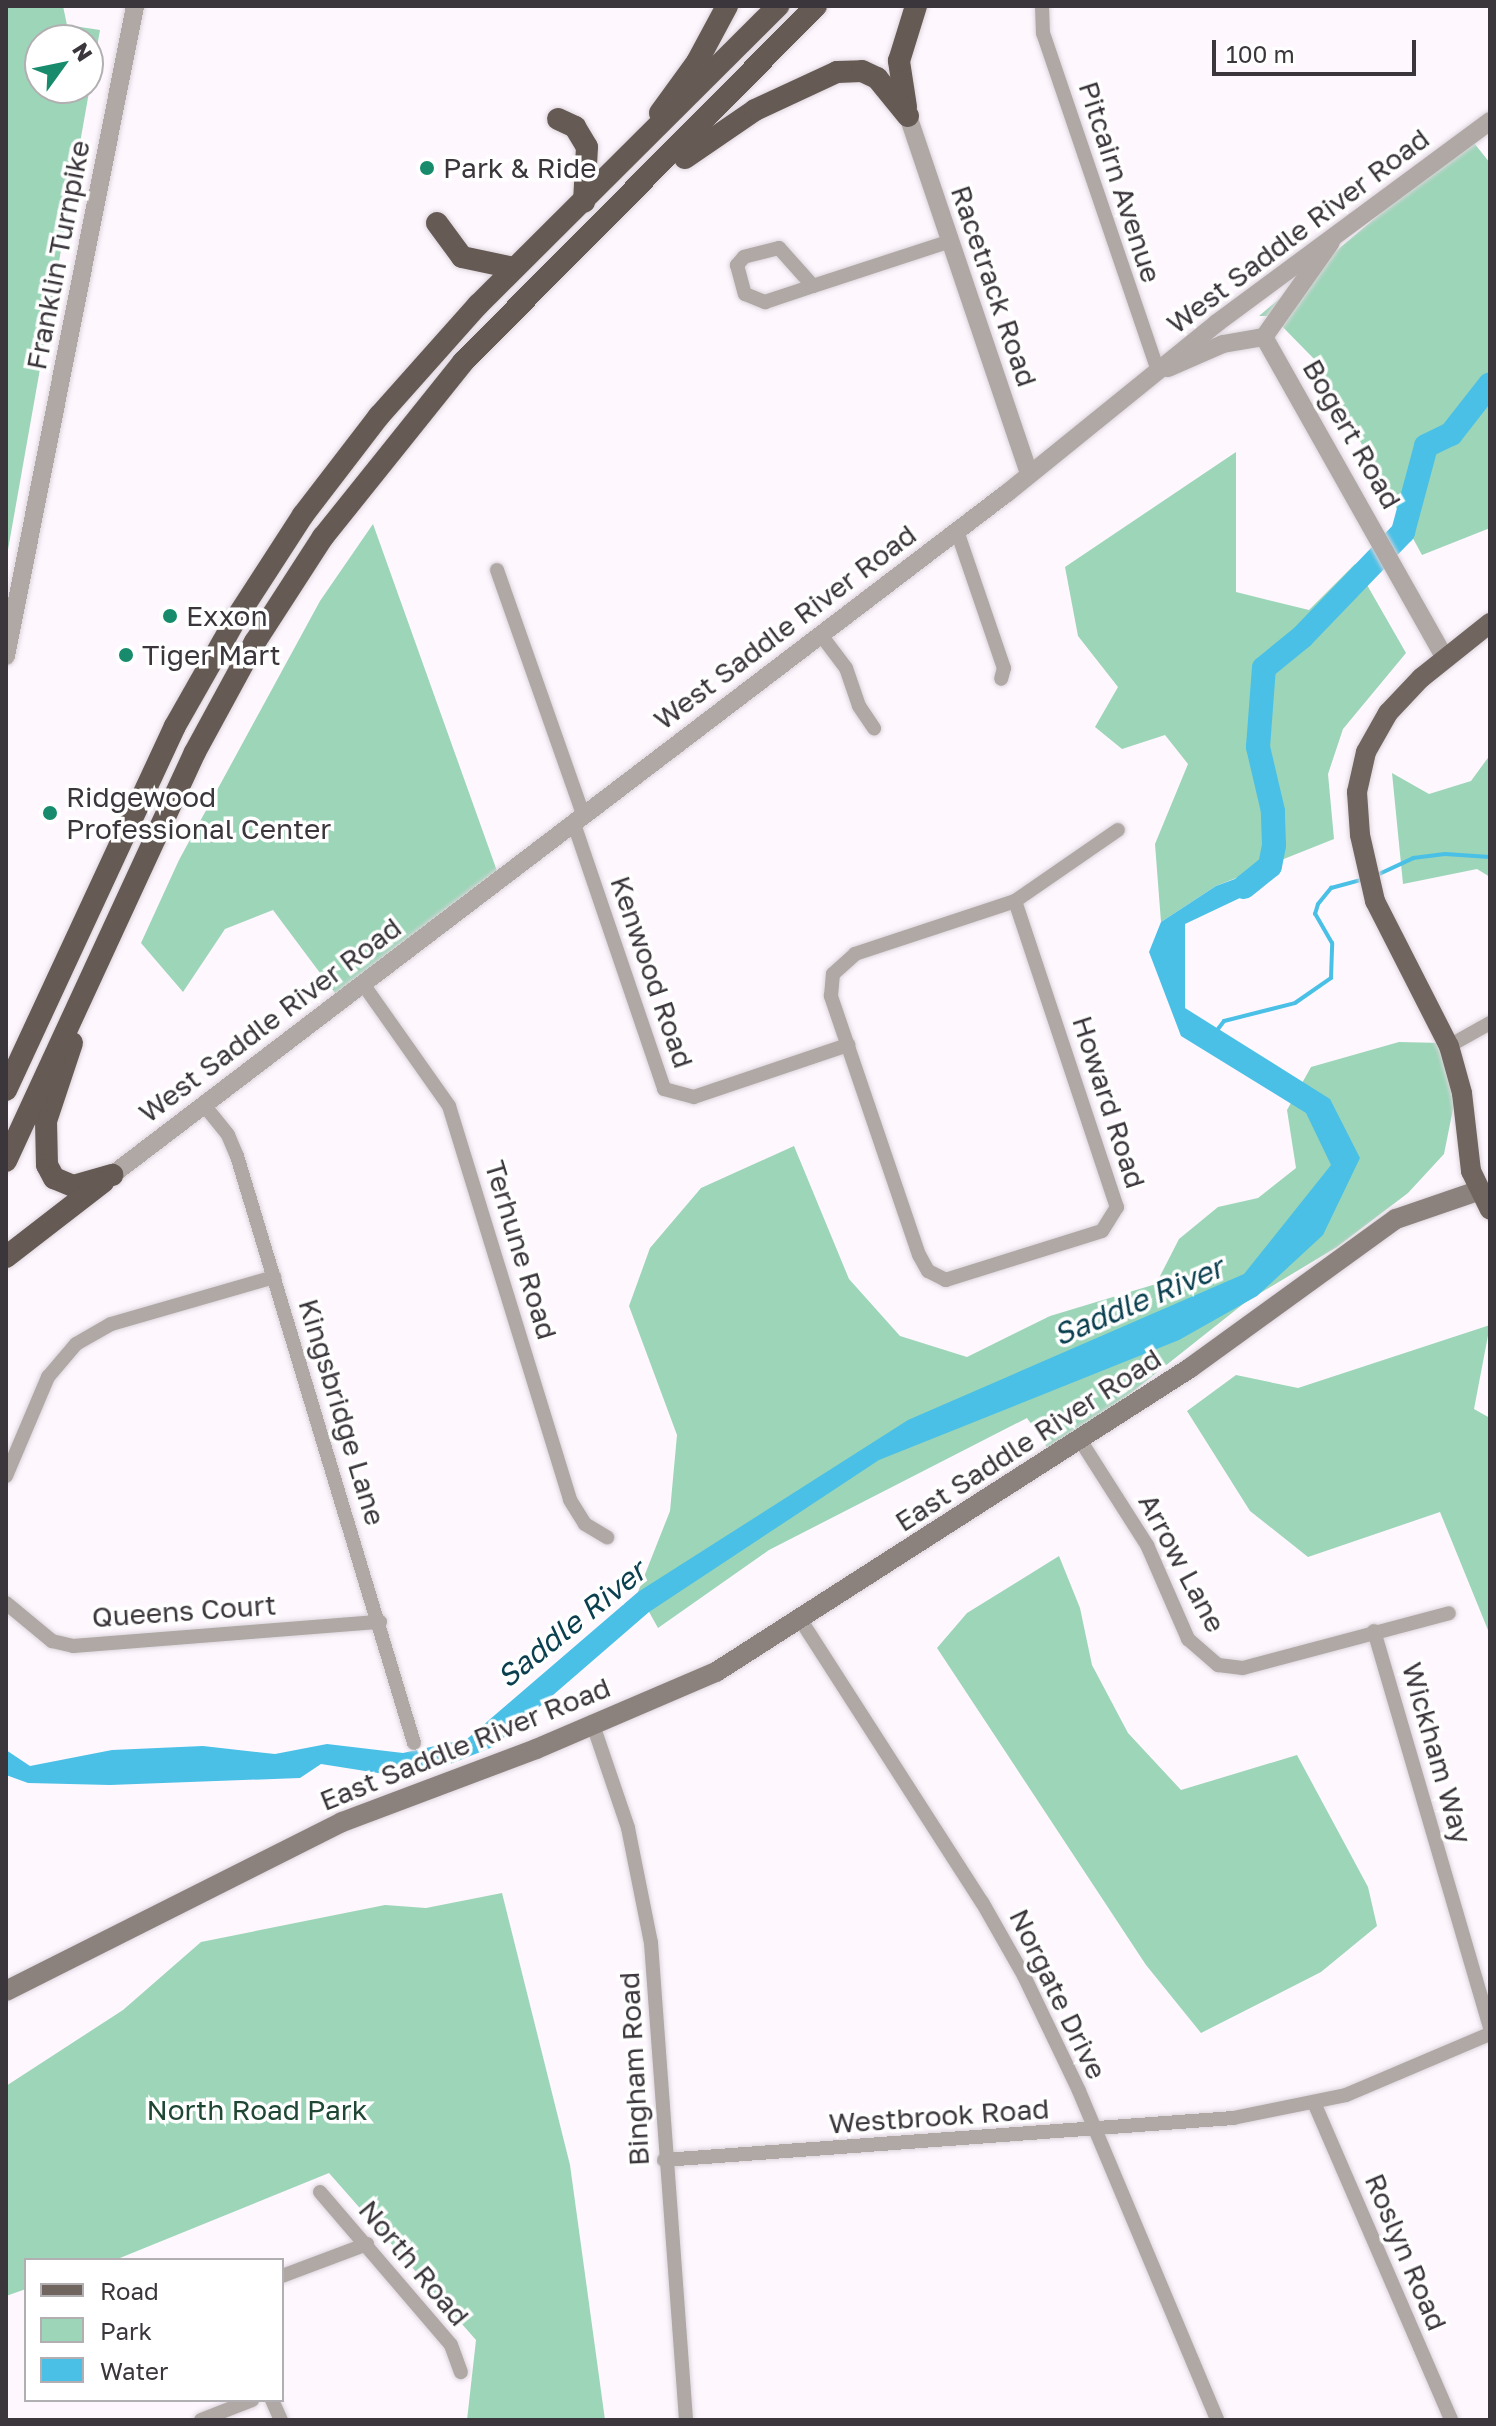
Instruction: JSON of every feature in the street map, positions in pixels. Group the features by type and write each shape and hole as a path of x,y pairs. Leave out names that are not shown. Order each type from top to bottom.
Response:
{"highway":[{"path":"620,168 697,62 727,6"},
{"path":"6,1090 170,737 262,576 379,416 514,268 620,168 778,6"},
{"path":"6,1161 212,718 323,537 463,362 640,188 816,6"},
{"path":"908,116 899,61 916,6"},
{"path":"640,188 755,110 837,72 870,73 891,90 908,116"},
{"path":"558,119 575,127 587,147 584,202"},
{"path":"437,223 462,257 514,268"},
{"path":"90,977 49,1107 45,1157 50,1172 67,1185 112,1175"},
{"path":"6,1057 49,996"},
{"path":"6,1257 112,1175"}],"main road":[{"path":"1490,623 1445,658 1397,702 1366,752 1357,805 1369,878 1390,937 1449,1046 1478,1191 1490,1210"},
{"name":"East Saddle River Road","path":"8,1989 342,1822 524,1754 592,1722 716,1672 1190,1368 1396,1219 1478,1191"}],"street":[{"name":"Franklin Turnpike","path":"6,656 135,6"},
{"name":"Pitcairn Avenue","path":"1042,6 1043,33 1158,371"},
{"name":"Racetrack Road","path":"908,116 948,242 1029,473"},
{"name":"West Saddle River Road","path":"112,1175 957,531 1334,236 1490,121"},
{"path":"1158,371 1223,344 1264,337 1334,236"},
{"path":"813,286 779,248 744,257 737,265 745,294 753,302 813,286 948,242"},
{"name":"Bogert Road","path":"1264,337 1445,658"},
{"path":"957,531 1004,668 1001,679"},
{"path":"497,570 579,820"},
{"path":"821,635 846,668 859,706 874,728"},
{"name":"Kenwood Road","path":"579,820 664,1089 694,1097 848,1045"},
{"path":"848,1045 831,996 840,965 855,954 1015,901 1118,830"},
{"name":"Howard Road","path":"848,1045 919,1255 933,1275 952,1280 1109,1225 1116,1198 1015,901"},
{"name":"Terhune Road","path":"363,984 449,1106 570,1500 585,1524 607,1537"},
{"path":"1449,1046 1490,1023"},
{"name":"Kingsbridge Lane","path":"204,1105 233,1144 380,1622 414,1743"},
{"path":"6,1476 48,1377 76,1344 111,1324 274,1277"},
{"name":"Arrow Lane","path":"1080,1440 1147,1545 1188,1639 1205,1658 1243,1668 1449,1613"},
{"name":"Queens Court","path":"6,1603 52,1641 73,1646 380,1622"},
{"name":"Norgate Drive","path":"800,1619 982,1902 1049,2026 1217,2420"},
{"name":"Wickham Way","path":"1374,1631 1490,2031"},
{"name":"Bingham Road","path":"592,1722 628,1828 651,1943 664,2160 686,2420"},
{"name":"Westbrook Road","path":"664,2160 1233,2118 1315,2105 1490,2031"},
{"name":"Roslyn Road","path":"1315,2105 1451,2420"},
{"name":"North Road","path":"320,2192 451,2345 461,2372"},
{"path":"284,2275 367,2244"},
{"path":"201,2420 247,2402"}],"green space":[{"path":"6,6 63,6 67,24 24,24 24,104 87,104 6,561"},
{"path":"1470,138 1490,163 1490,528 1422,555 1317,362 1272,316 1259,316"},
{"path":"1236,452 1236,592 1309,610 1355,564 1406,653 1343,729 1328,774 1334,839 1216,886 1161,922 1155,844 1188,764 1165,735 1122,749 1095,727 1118,687 1078,636 1065,567"},
{"path":"373,524 502,885 341,1001 273,910 225,929 183,992 141,943 179,860 320,601"},
{"path":"1490,755 1490,877 1477,869 1403,884 1392,773 1429,794 1471,781"},
{"path":"1399,1042 1443,1043 1455,1099 1444,1154 1408,1193 1337,1247 1247,1301 1126,1397 1048,1449 1027,1418 769,1550 658,1628 638,1592 670,1511 677,1435 629,1306 650,1248 701,1188 794,1146 849,1279 900,1336 967,1357 1050,1316 1156,1284 1179,1239 1218,1207 1258,1198 1296,1168 1287,1110 1311,1067"},
{"path":"1490,1325 1474,1409 1490,1418 1490,1635 1440,1512 1308,1557 1250,1511 1187,1411 1236,1375 1298,1388"},
{"path":"1059,1556 1080,1608 1092,1665 1128,1733 1181,1790 1297,1755 1368,1887 1377,1926 1321,1972 1201,2033 1146,1965 937,1648 967,1613"},
{"name":"North Road Park","path":"502,1893 570,2165 605,2420 467,2420 476,2340 329,2173 120,2258 24,2258 24,2290 6,2296 6,2086 123,2010 201,1942 385,1905 426,1908"}],"water":[{"path":"1270,866 1261,888 1185,924 1185,1008 1330,1099 1360,1158 1323,1235 1257,1296 1179,1340 879,1460 649,1612 493,1747 445,1766 397,1776 321,1764 300,1778 110,1785 28,1783 6,1775 6,1750 30,1766 112,1750 203,1746 275,1754 327,1744 403,1753 467,1739 638,1592 908,1420 1244,1274 1331,1165 1306,1113 1181,1036 1149,952 1161,922 1216,886"}],"waterway":[{"name":"Saddle River","path":"1244,887 1270,866 1274,845 1273,811 1258,747 1264,668 1302,637 1403,532 1426,446 1451,434 1490,384"},
{"path":"1377,875 1413,858 1445,854 1490,857"},
{"path":"1218,1029 1224,1021 1295,1003 1331,978 1332,943 1315,914 1318,904 1331,888 1365,879"}],"place":[{"name":"Park & Ride","path":"427,168"},
{"name":"Exxon","path":"170,616"},
{"name":"Tiger Mart","path":"126,655"},
{"name":"Ridgewood Professional Center","path":"50,813"}]}
